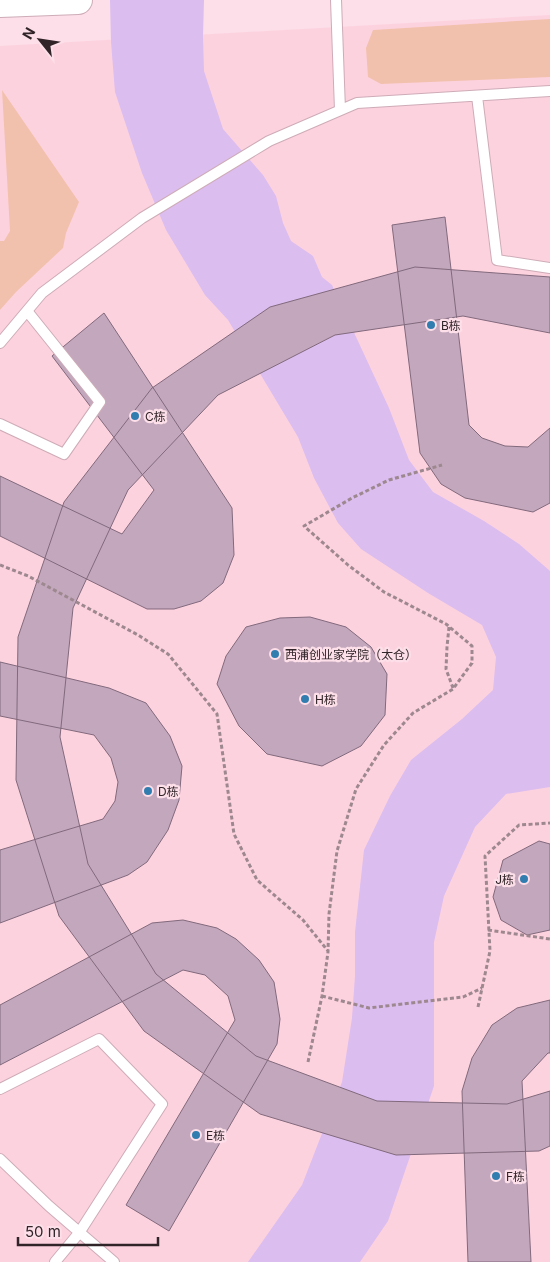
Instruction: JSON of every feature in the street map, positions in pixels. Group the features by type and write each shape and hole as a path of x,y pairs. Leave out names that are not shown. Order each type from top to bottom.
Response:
{"street":[{"path":"0,3 78,0"}],"lane":[{"path":"336,0 340,110"},
{"path":"0,343 42,292 142,218 269,141 357,102 550,91"},
{"path":"477,96 497,260 550,268"},
{"path":"0,424 64,454 100,402 27,311"},
{"path":"0,1090 99,1040 162,1104 79,1233 55,1262"},
{"path":"0,1159 49,1206 114,1262"}],"path":[{"path":"308,1062 322,996 337,851 356,789 384,745 413,713 453,689 472,663 472,646 449,627 384,592 348,566 304,526 352,498 389,480 442,465"},
{"path":"0,565 28,576 138,635 168,654 217,714 234,834 257,880 303,920 328,952"},
{"path":"449,627 446,647 446,669 453,689"},
{"path":"478,1007 490,951 485,856 519,825 550,823"},
{"path":"488,930 550,940"},
{"path":"322,996 369,1008 463,997 482,988"}],"shaded area":[{"path":"110,0 204,0 204,71 223,129 263,175 276,196 283,223 291,241 313,256 322,277 332,285 389,408 409,460 433,492 484,521 519,544 550,571 550,787 506,794 475,827 444,896 434,942 434,1086 388,1221 360,1262 248,1262 302,1185 342,1082 352,1018 355,976 355,932 364,850 390,796 411,760 462,719 493,690 496,657 482,625 428,593 361,549 338,523 314,478 298,437 228,320 205,295 166,230 142,173 115,92"},
{"name":"西浦创业家学院（太仓）","path":"550,15 550,1262 0,1262 0,46"},
{"path":"550,19 550,77 381,84 368,77 366,48 373,30"},
{"path":"2,90 79,202 66,233 63,248 16,292 0,310 0,241 4,241 10,231"}],"building":[{"name":"B栋","path":"445,217 469,425 482,438 505,446 528,447 550,428 550,503 533,512 465,498 441,484 420,453 392,225"},
{"path":"415,267 550,277 550,333 463,316 335,335 218,395 128,490 73,608 60,737 88,864 156,974 256,1056 377,1101 507,1104 550,1091 550,1146 539,1151 396,1155 260,1114 144,1031 59,916 16,780 18,637 64,502 152,388 270,307"},
{"name":"C栋","path":"104,313 232,508 234,555 223,583 201,601 174,609 147,609 0,536 0,476 122,534 154,490 52,356"},
{"name":"H栋","path":"310,617 346,627 371,647 387,674 385,715 361,746 322,766 267,754 239,726 217,684 226,656 246,627 280,618"},
{"name":"D栋","path":"0,662 109,688 146,703 170,736 182,766 179,800 168,830 147,862 128,875 0,923 0,850 103,819 115,801 118,782 111,758 94,735 0,716"},
{"name":"J栋","path":"539,841 550,844 550,930 527,935 501,920 493,897 503,860"},
{"name":"E栋","path":"183,920 217,928 236,939 259,960 274,982 280,1019 277,1044 169,1231 126,1205 235,1020 228,996 205,975 183,970 0,1065 0,1005 152,923"},
{"name":"F栋","path":"550,1000 550,1053 522,1081 531,1262 468,1262 462,1091 472,1058 492,1025 517,1008"}],"place":[{"name":"B栋","path":"431,325"},
{"name":"C栋","path":"135,416"},
{"name":"西浦创业家学院（太仓）","path":"275,654"},
{"name":"H栋","path":"305,699"},
{"name":"D栋","path":"148,791"},
{"name":"J栋","path":"524,879"},
{"name":"E栋","path":"196,1135"},
{"name":"F栋","path":"496,1176"}]}
